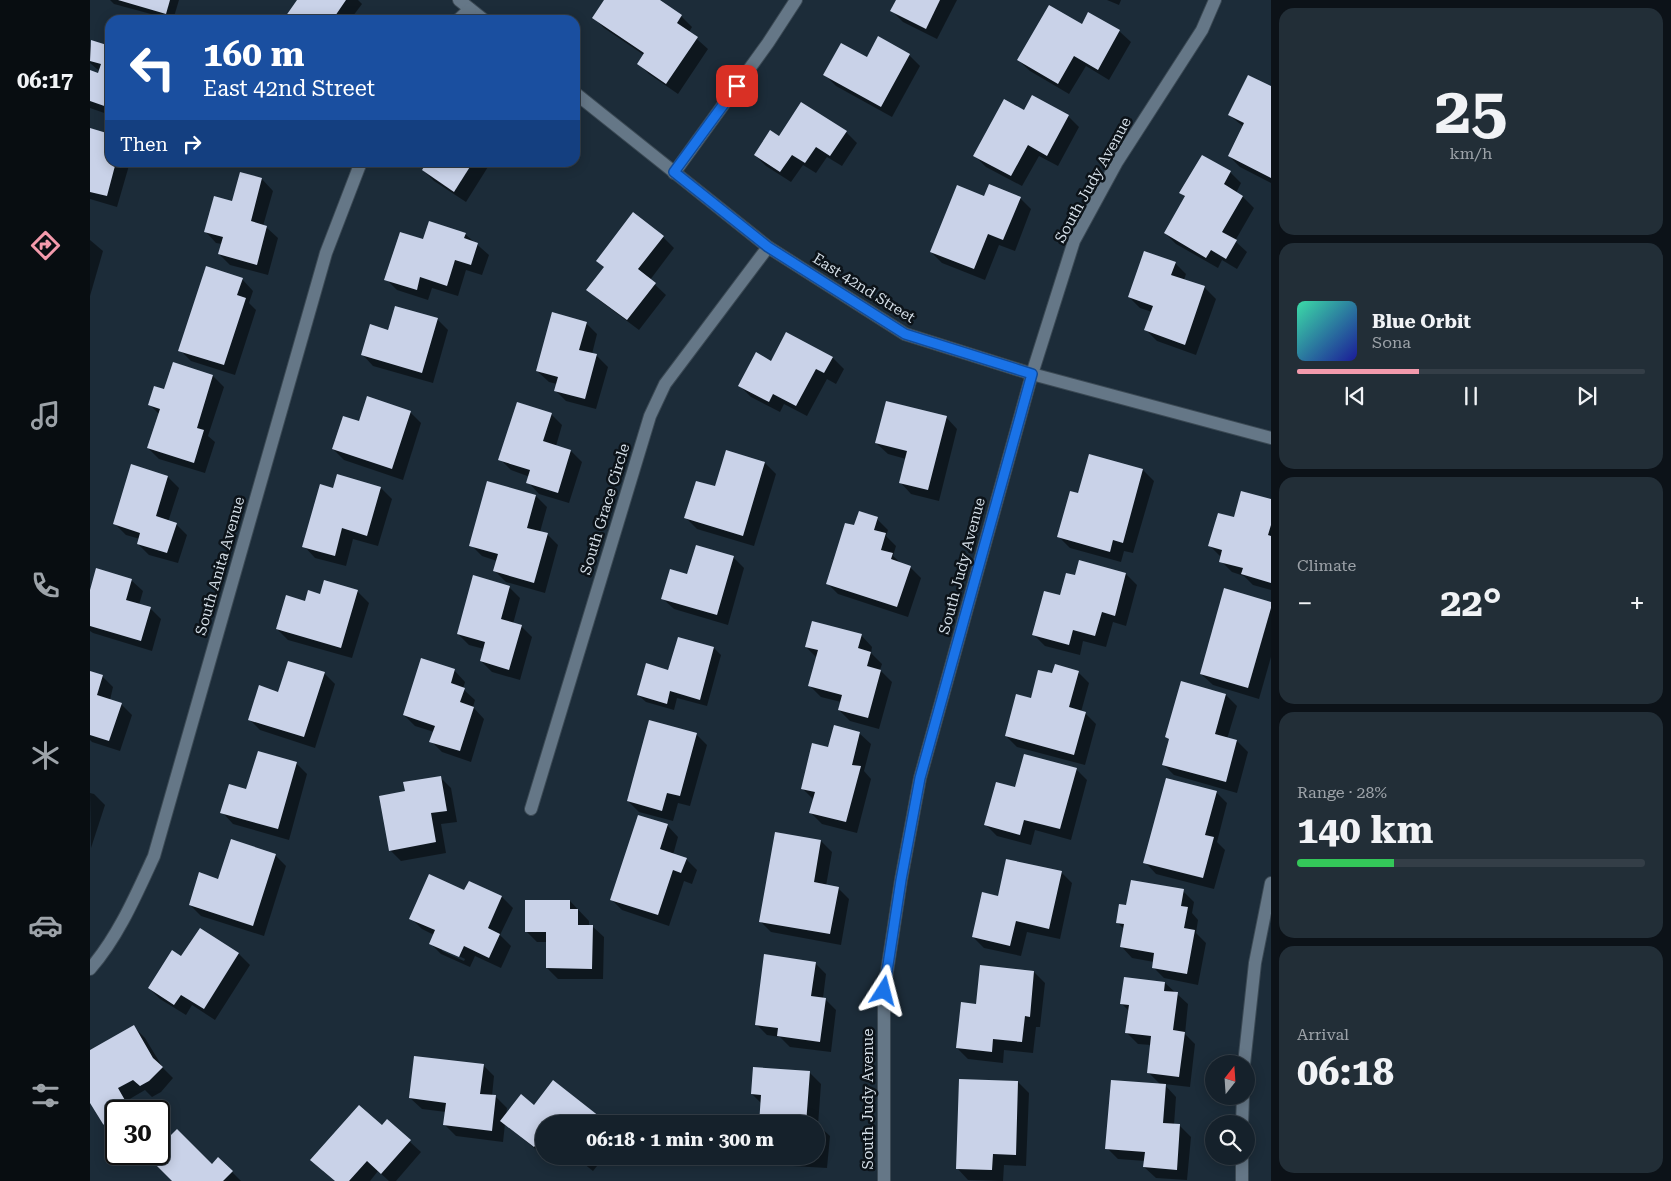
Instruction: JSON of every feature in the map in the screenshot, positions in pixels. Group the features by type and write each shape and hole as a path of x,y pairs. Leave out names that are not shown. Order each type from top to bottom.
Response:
{"street":[{"path":"459,0 478,15"},
{"path":"674,172 768,43 796,0"},
{"name":"South Judy Avenue","path":"884,1181 884,991 901,880 920,778 1032,374 1074,241 1118,162 1202,30 1215,0"},
{"path":"463,15 470,9"},
{"name":"East 42nd Street","path":"580,97 768,247 905,334 1032,374 1271,438"},
{"name":"South Anita Avenue","path":"90,969 100,958 130,906 154,856 326,254 359,167"},
{"name":"South Grace Circle","path":"531,809 650,416 665,384 768,247"},
{"path":"1245,1055 1255,963 1271,883"},
{"path":"1242,1165 1242,1181"}],"building":[{"path":"118,0 170,0 166,14"},
{"path":"297,0 346,0 336,15 286,15"},
{"path":"604,0 660,0 682,15 677,23 698,37 666,84 637,64 644,53 592,18"},
{"path":"896,0 940,0 926,29 890,11"},
{"path":"1049,5 1082,24 1088,12 1120,30 1098,70 1074,56 1058,84 1017,60"},
{"path":"878,36 910,54 881,107 823,75 841,43 867,57"},
{"path":"91,40 105,44 105,106 90,101 90,70 98,73 101,64 90,61"},
{"path":"1248,75 1271,86 1271,178 1228,156 1244,123 1228,115"},
{"path":"1032,95 1069,115 1047,156 1028,145 1011,176 973,156 1004,99 1024,110"},
{"path":"801,102 847,131 830,156 816,147 805,163 792,155 780,172 754,155 770,130 779,136"},
{"path":"90,128 105,132 105,167 115,167 107,196 90,192"},
{"path":"1202,155 1231,171 1224,184 1243,196 1222,232 1237,240 1226,259 1211,250 1206,258 1164,233 1185,196 1179,193"},
{"path":"424,167 470,167 454,192 422,170"},
{"path":"240,172 262,178 251,221 267,226 257,265 218,254 223,237 204,232 214,196 232,201"},
{"path":"989,184 1021,197 1003,240 988,234 974,269 930,252 957,185 984,196"},
{"path":"633,212 664,236 638,269 656,283 627,320 586,290 604,267 596,261"},
{"path":"429,221 466,233 464,238 478,243 471,265 455,260 447,286 420,277 417,290 384,280 400,232 423,239"},
{"path":"1144,251 1176,262 1171,275 1205,286 1185,345 1144,330 1153,306 1128,297"},
{"path":"206,266 243,278 237,295 246,298 224,365 178,351"},
{"path":"395,306 438,318 422,373 361,355 370,324 388,330"},
{"path":"552,312 587,322 579,350 597,354 585,399 554,391 558,377 536,371"},
{"path":"786,332 833,357 824,373 816,369 796,406 773,394 769,402 738,386 756,352 771,361"},
{"path":"173,362 213,375 197,428 204,430 194,463 147,448 160,409 148,405 154,386 164,389"},
{"path":"367,396 411,411 392,469 332,449 343,416 359,421"},
{"path":"886,401 947,416 928,490 899,483 907,451 875,443"},
{"path":"517,402 552,413 543,441 571,450 558,493 526,483 530,470 498,460"},
{"path":"726,450 765,462 743,536 684,518 696,481 715,486"},
{"path":"1089,454 1143,469 1123,543 1113,540 1110,552 1057,537 1070,491 1078,493"},
{"path":"131,464 168,476 156,516 177,523 167,553 137,544 140,533 113,524"},
{"path":"337,474 381,487 367,536 342,528 335,556 302,547 320,484 333,488"},
{"path":"487,481 536,495 527,528 548,533 534,583 493,571 498,554 469,546"},
{"path":"1241,491 1271,499 1271,525 1268,535 1271,536 1271,583 1241,574 1243,568 1219,562 1222,550 1208,546 1218,513 1234,517"},
{"path":"859,511 878,517 874,530 886,533 881,550 893,553 891,559 911,566 897,607 826,584 845,523 854,525"},
{"path":"696,545 734,556 717,615 661,599 670,569 687,574"},
{"path":"1079,560 1126,573 1115,616 1102,612 1095,636 1073,630 1069,645 1032,635 1044,591 1060,595 1066,573 1075,575"},
{"path":"96,568 132,579 126,600 151,607 141,641 90,626 90,590"},
{"path":"473,575 510,586 501,619 522,625 509,670 480,661 485,642 457,634"},
{"path":"324,580 358,590 341,648 276,629 286,595 305,601 308,590 320,594"},
{"path":"1224,588 1271,602 1271,608 1248,688 1200,674"},
{"path":"812,621 862,634 858,648 871,652 867,666 881,670 868,718 838,710 842,695 808,686 818,650 805,647"},
{"path":"678,637 714,647 700,700 670,691 667,704 637,695 646,663 668,670"},
{"path":"421,658 455,669 451,683 465,688 460,702 474,707 460,751 429,742 435,726 403,715"},
{"path":"288,661 325,672 304,737 248,720 259,685 278,692"},
{"path":"1055,664 1079,671 1069,707 1086,712 1074,755 1005,736 1016,694 1031,698 1038,670 1052,673"},
{"path":"90,671 103,675 97,695 122,703 109,741 90,735"},
{"path":"1181,681 1226,694 1215,734 1237,740 1226,782 1162,765 1169,739 1165,737"},
{"path":"649,720 697,733 680,796 667,793 662,811 627,801"},
{"path":"834,725 860,732 852,765 861,766 846,822 809,813 815,792 801,789 812,743 828,747"},
{"path":"258,751 297,762 278,829 220,813 229,784 246,789"},
{"path":"1024,754 1077,768 1060,829 1024,820 1020,835 984,825 996,782 1015,787"},
{"path":"441,776 447,811 431,813 436,842 389,851 379,796 405,791 403,782"},
{"path":"1166,778 1217,791 1205,835 1214,837 1203,878 1143,863"},
{"path":"638,815 668,824 660,849 687,858 681,873 673,870 658,915 610,900"},
{"path":"775,832 821,840 814,882 839,887 830,934 759,922"},
{"path":"231,839 276,854 253,926 189,905 199,872 218,879"},
{"path":"1006,859 1062,871 1049,929 1016,921 1010,946 972,937 982,892 998,896"},
{"path":"429,874 464,890 469,881 502,896 488,928 500,934 489,958 464,946 459,957 429,944 435,930 409,919"},
{"path":"1131,880 1184,889 1181,906 1188,907 1184,928 1195,930 1187,974 1152,968 1154,953 1120,947 1124,924 1116,923 1119,904 1126,905"},
{"path":"525,900 570,900 570,909 578,909 578,925 593,925 592,969 546,968 546,932 525,932"},
{"path":"200,928 239,953 204,1009 181,995 174,1005 148,988 172,950 181,956"},
{"path":"764,954 816,962 811,996 826,998 820,1042 777,1036 778,1028 755,1025"},
{"path":"980,965 1034,971 1030,1017 1025,1016 1022,1042 993,1039 992,1052 956,1048 961,1002 976,1004"},
{"path":"1124,977 1165,982 1164,991 1178,992 1173,1030 1185,1032 1179,1077 1147,1073 1151,1036 1125,1033 1129,1005 1120,1004"},
{"path":"134,1025 153,1058 163,1067 149,1081 140,1086 133,1080 118,1088 125,1100 105,1100 105,1126 90,1103 90,1050"},
{"path":"414,1056 484,1064 480,1094 496,1095 492,1131 443,1125 446,1103 409,1098"},
{"path":"753,1067 810,1071 807,1115 760,1115 761,1095 751,1094"},
{"path":"959,1079 1018,1081 1016,1155 993,1154 992,1170 956,1169"},
{"path":"553,1080 598,1115 535,1115 534,1147 500,1121 521,1094 534,1105"},
{"path":"1111,1080 1166,1084 1163,1123 1180,1124 1177,1170 1143,1167 1145,1152 1105,1149"},
{"path":"359,1105 382,1125 387,1119 411,1140 381,1174 367,1161 349,1181 335,1181 310,1160"},
{"path":"177,1129 212,1164 218,1157 233,1171 223,1181 172,1181 156,1165 170,1165 170,1136"}],"route":[{"path":"737,86 674,172 768,247 905,334 1032,374 920,778 901,880 884,991"}]}
